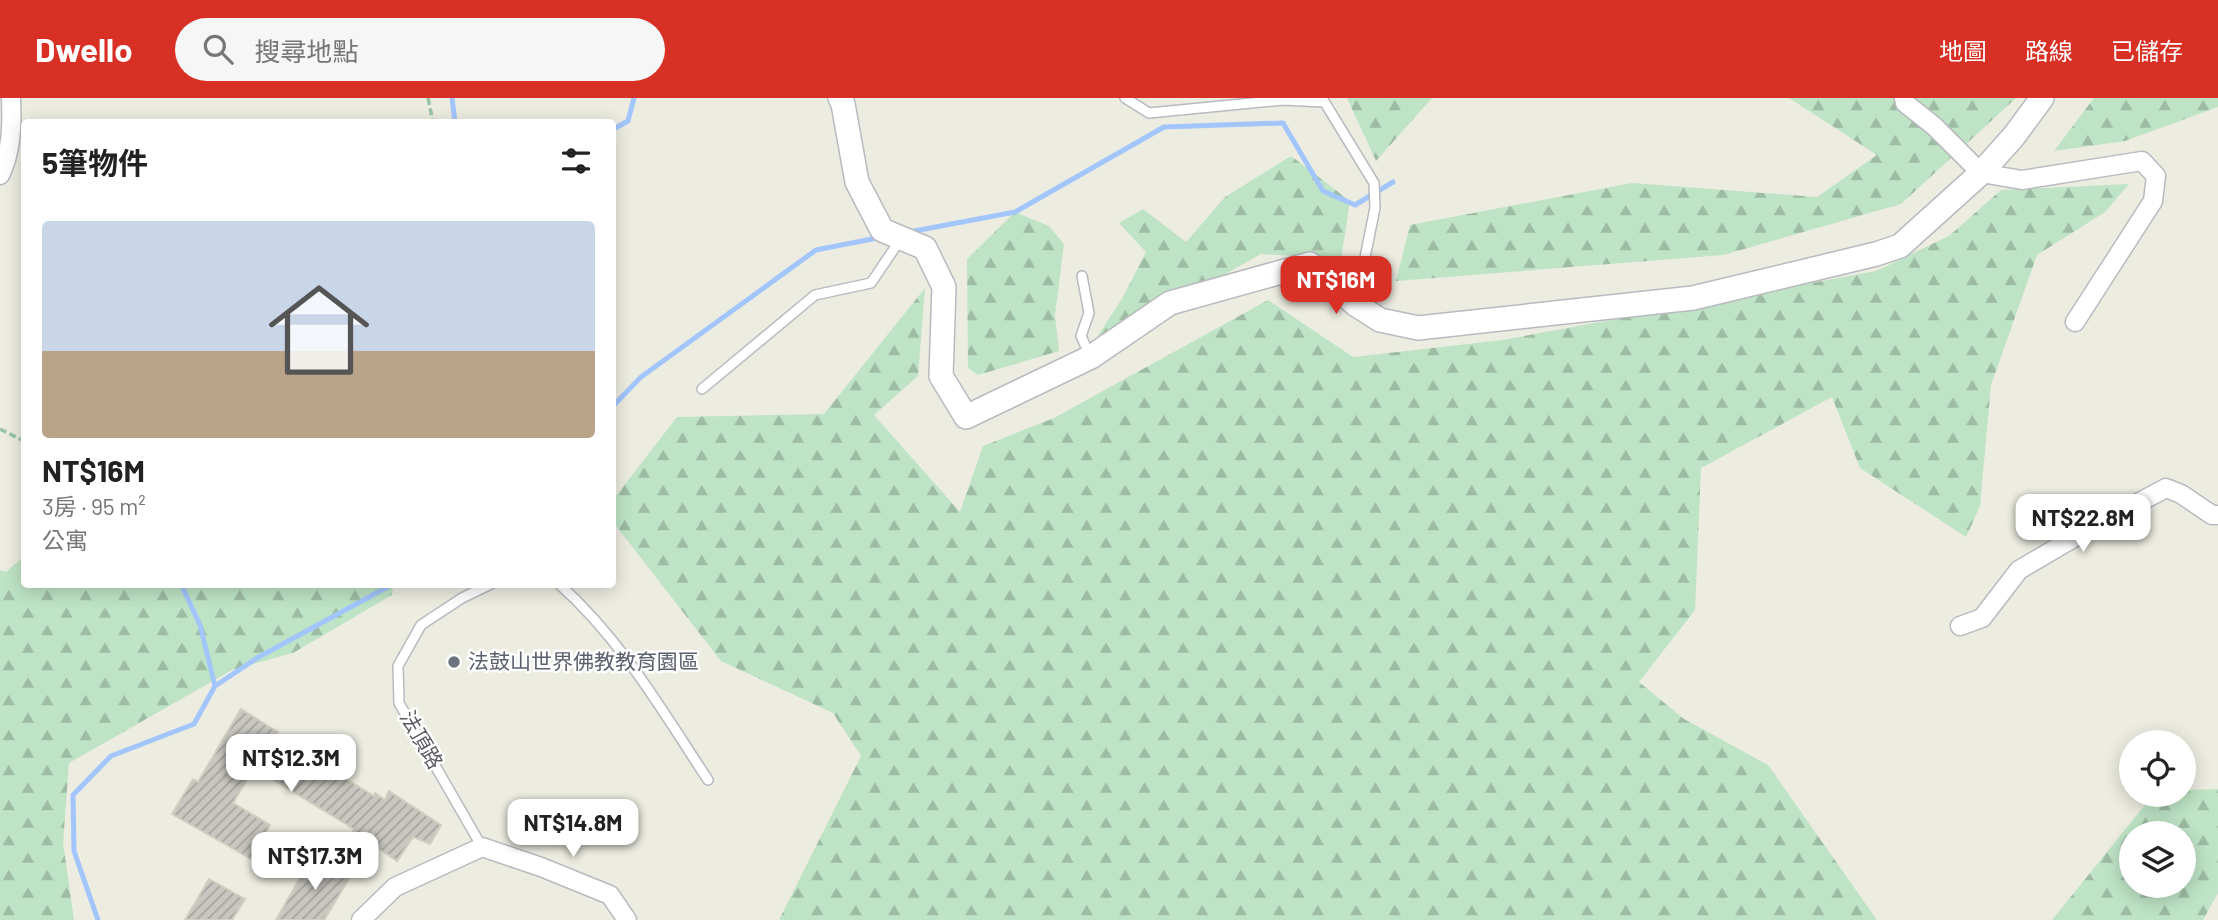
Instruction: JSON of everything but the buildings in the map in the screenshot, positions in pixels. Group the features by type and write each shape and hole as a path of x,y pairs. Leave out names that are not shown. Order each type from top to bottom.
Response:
{"street":[{"path":"0,175 5,166 12,131 11,98"},
{"path":"840,98 858,183 882,230 925,248 944,287 941,376 966,417 1091,357 1170,303 1310,264 1355,304 1380,320 1418,328 1693,298 1876,254 1900,246 1981,173 2014,136 2042,98"},
{"path":"1904,98 1905,103 1934,126 1981,173 2022,180 2142,161 2156,176 2153,201 2075,322"},
{"path":"1960,626 1982,618 2019,570 2166,488 2218,515"},
{"path":"361,920 395,887 482,848 541,867 610,895 627,920"}],"lane":[{"path":"1125,98 1149,113 1283,100 1323,100 1374,183 1375,208 1355,304"},
{"path":"702,389 815,295 871,283 901,238"},
{"path":"1082,276 1089,313 1081,336 1091,357"},
{"name":"法頂路","path":"482,848 399,703 398,666 421,625 483,588"},
{"path":"564,588 584,606 638,675 708,780"}],"path":[{"path":"428,98 432,119"},
{"path":"0,429 21,440"}],"green space":[{"path":"1347,98 1432,98 1376,161"},
{"path":"1789,98 2016,98 1901,204 1723,255 1396,281 1410,225 1632,183 1817,197 1877,155"},
{"path":"2094,98 2218,98 2218,107 2125,141 2054,151"},
{"path":"1291,156 1350,201 1341,259 1261,254 1088,351 1123,297 1146,252 1119,223 1143,209 1186,242 1225,197"},
{"path":"2129,184 2105,212 2037,255 1991,385 1980,506 1966,537 1860,468 1832,397 1701,468 1695,610 1639,682 1684,719 1768,765 1877,920 779,920 861,756 833,713 721,661 616,526 616,496 677,417 824,414 925,288 918,376 874,415 960,512 983,446 1054,418 1268,300 1353,357 1503,340 1876,271 1949,236 2001,190"},
{"path":"1015,212 1049,226 1064,244 1055,315 1059,351 978,375 968,368 967,259"},
{"path":"21,559 21,588 393,588 392,595 293,653 232,670 69,763 63,843 74,920 0,920 0,570 6,572"},
{"path":"2218,789 2218,893 2203,920 2052,920 2119,837 2119,898 2196,898 2196,821 2132,821 2143,807 2196,807 2196,790"}],"waterway":[{"path":"452,98 455,119"},
{"path":"616,128 628,121 634,98"},
{"path":"909,232 1015,212 1164,127 1283,123 1323,191 1355,205 1393,182"},
{"path":"616,403 641,377 816,250 882,237"},
{"path":"98,920 74,851 73,795 111,756 194,724 215,686 200,625 183,588"},
{"path":"215,686 257,658 386,588"}],"place":[{"name":"法鼓山世界佛教教育園區","path":"454,662"}]}
